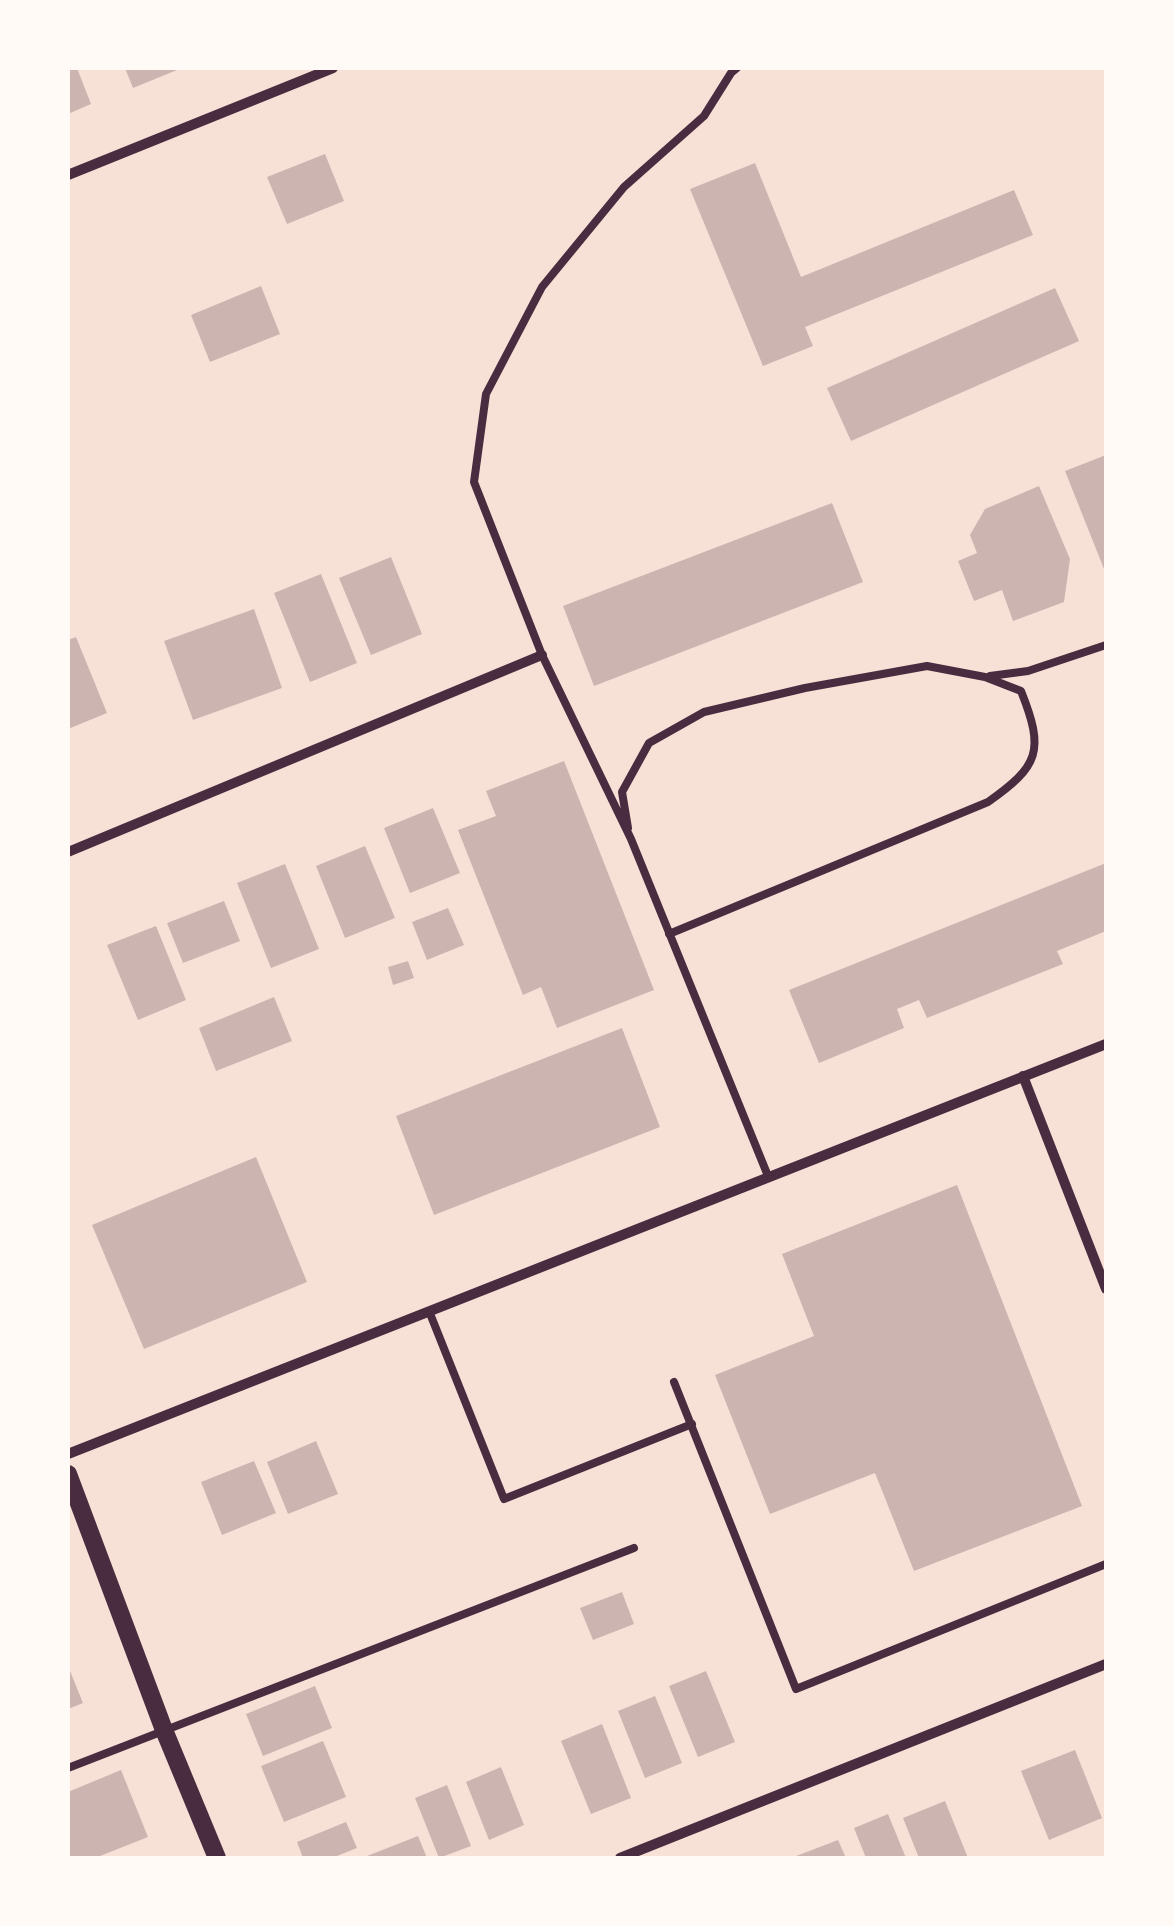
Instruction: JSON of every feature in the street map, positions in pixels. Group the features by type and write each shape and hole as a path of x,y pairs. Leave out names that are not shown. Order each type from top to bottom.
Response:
{"street":[{"path":"68,176 333,68"},
{"path":"68,852 542,655"},
{"path":"68,1454 1106,1044"},
{"path":"1023,1076 1106,1290"},
{"path":"68,1474 216,1858"},
{"path":"620,1858 1106,1664"}],"lane":[{"path":"737,68 704,116 624,187 542,287 486,394 474,482 542,655 631,840 768,1176"},
{"path":"985,676 1028,671 1106,646"},
{"path":"631,840 622,792 648,743 704,712 805,688 928,666 985,676 1022,691 1032,716 1036,749 1020,780 988,802 669,934"},
{"path":"429,1311 504,1500 692,1424"},
{"path":"674,1382 796,1689 1106,1564"},
{"path":"68,1768 634,1548"}],"building":[{"path":"68,68 77,68 91,104 68,114"},
{"path":"125,68 182,68 133,88"},
{"path":"325,154 344,201 287,224 267,177"},
{"path":"755,163 801,277 1014,190 1033,235 805,327 813,346 763,366 690,189"},
{"path":"261,286 280,334 210,362 191,315"},
{"path":"1055,288 1079,341 851,441 827,388"},
{"path":"1106,455 1106,574 1065,471"},
{"path":"1039,486 1070,559 1064,602 1013,621 1002,590 974,601 958,561 977,553 970,535 985,509"},
{"path":"832,503 863,582 594,686 563,606"},
{"path":"391,557 422,634 371,655 339,578"},
{"path":"321,574 357,663 310,682 274,593"},
{"path":"254,609 282,688 193,720 164,641"},
{"path":"76,637 107,713 68,729 68,640"},
{"path":"564,761 654,990 557,1028 541,987 523,995 458,830 496,816 486,791"},
{"path":"433,808 460,873 410,893 384,828"},
{"path":"365,846 395,918 345,938 316,866"},
{"path":"1106,863 1106,931 1057,951 1063,964 927,1018 919,1000 897,1009 904,1028 819,1063 789,990"},
{"path":"285,864 319,949 271,968 237,883"},
{"path":"224,901 240,941 183,963 167,923"},
{"path":"448,908 464,945 427,960 412,922"},
{"path":"156,926 186,1000 138,1020 107,945"},
{"path":"408,961 414,978 393,985 388,967"},
{"path":"274,997 292,1041 216,1071 199,1028"},
{"path":"622,1028 660,1127 434,1215 396,1116"},
{"path":"256,1157 307,1282 144,1349 92,1225"},
{"path":"957,1185 1082,1506 914,1571 875,1473 770,1514 715,1375 814,1336 782,1254"},
{"path":"316,1441 338,1494 288,1514 267,1462"},
{"path":"254,1461 276,1513 222,1535 201,1482"},
{"path":"622,1592 634,1624 593,1640 580,1608"},
{"path":"68,1666 83,1703 68,1709"},
{"path":"706,1671 735,1742 698,1757 669,1686"},
{"path":"315,1686 332,1728 263,1756 246,1714"},
{"path":"655,1696 682,1763 645,1778 618,1711"},
{"path":"602,1724 631,1798 591,1814 561,1741"},
{"path":"323,1741 346,1797 284,1822 261,1766"},
{"path":"1075,1750 1102,1818 1049,1840 1021,1771"},
{"path":"501,1767 524,1825 489,1840 466,1782"},
{"path":"121,1770 148,1837 95,1858 68,1858 68,1792"},
{"path":"447,1785 471,1846 439,1858 415,1798"},
{"path":"945,1801 968,1858 919,1858 903,1818"},
{"path":"888,1814 906,1858 866,1858 854,1828"},
{"path":"346,1822 357,1848 332,1858 303,1858 297,1842"},
{"path":"418,1836 427,1858 362,1858"},
{"path":"838,1840 846,1858 791,1858"}]}
